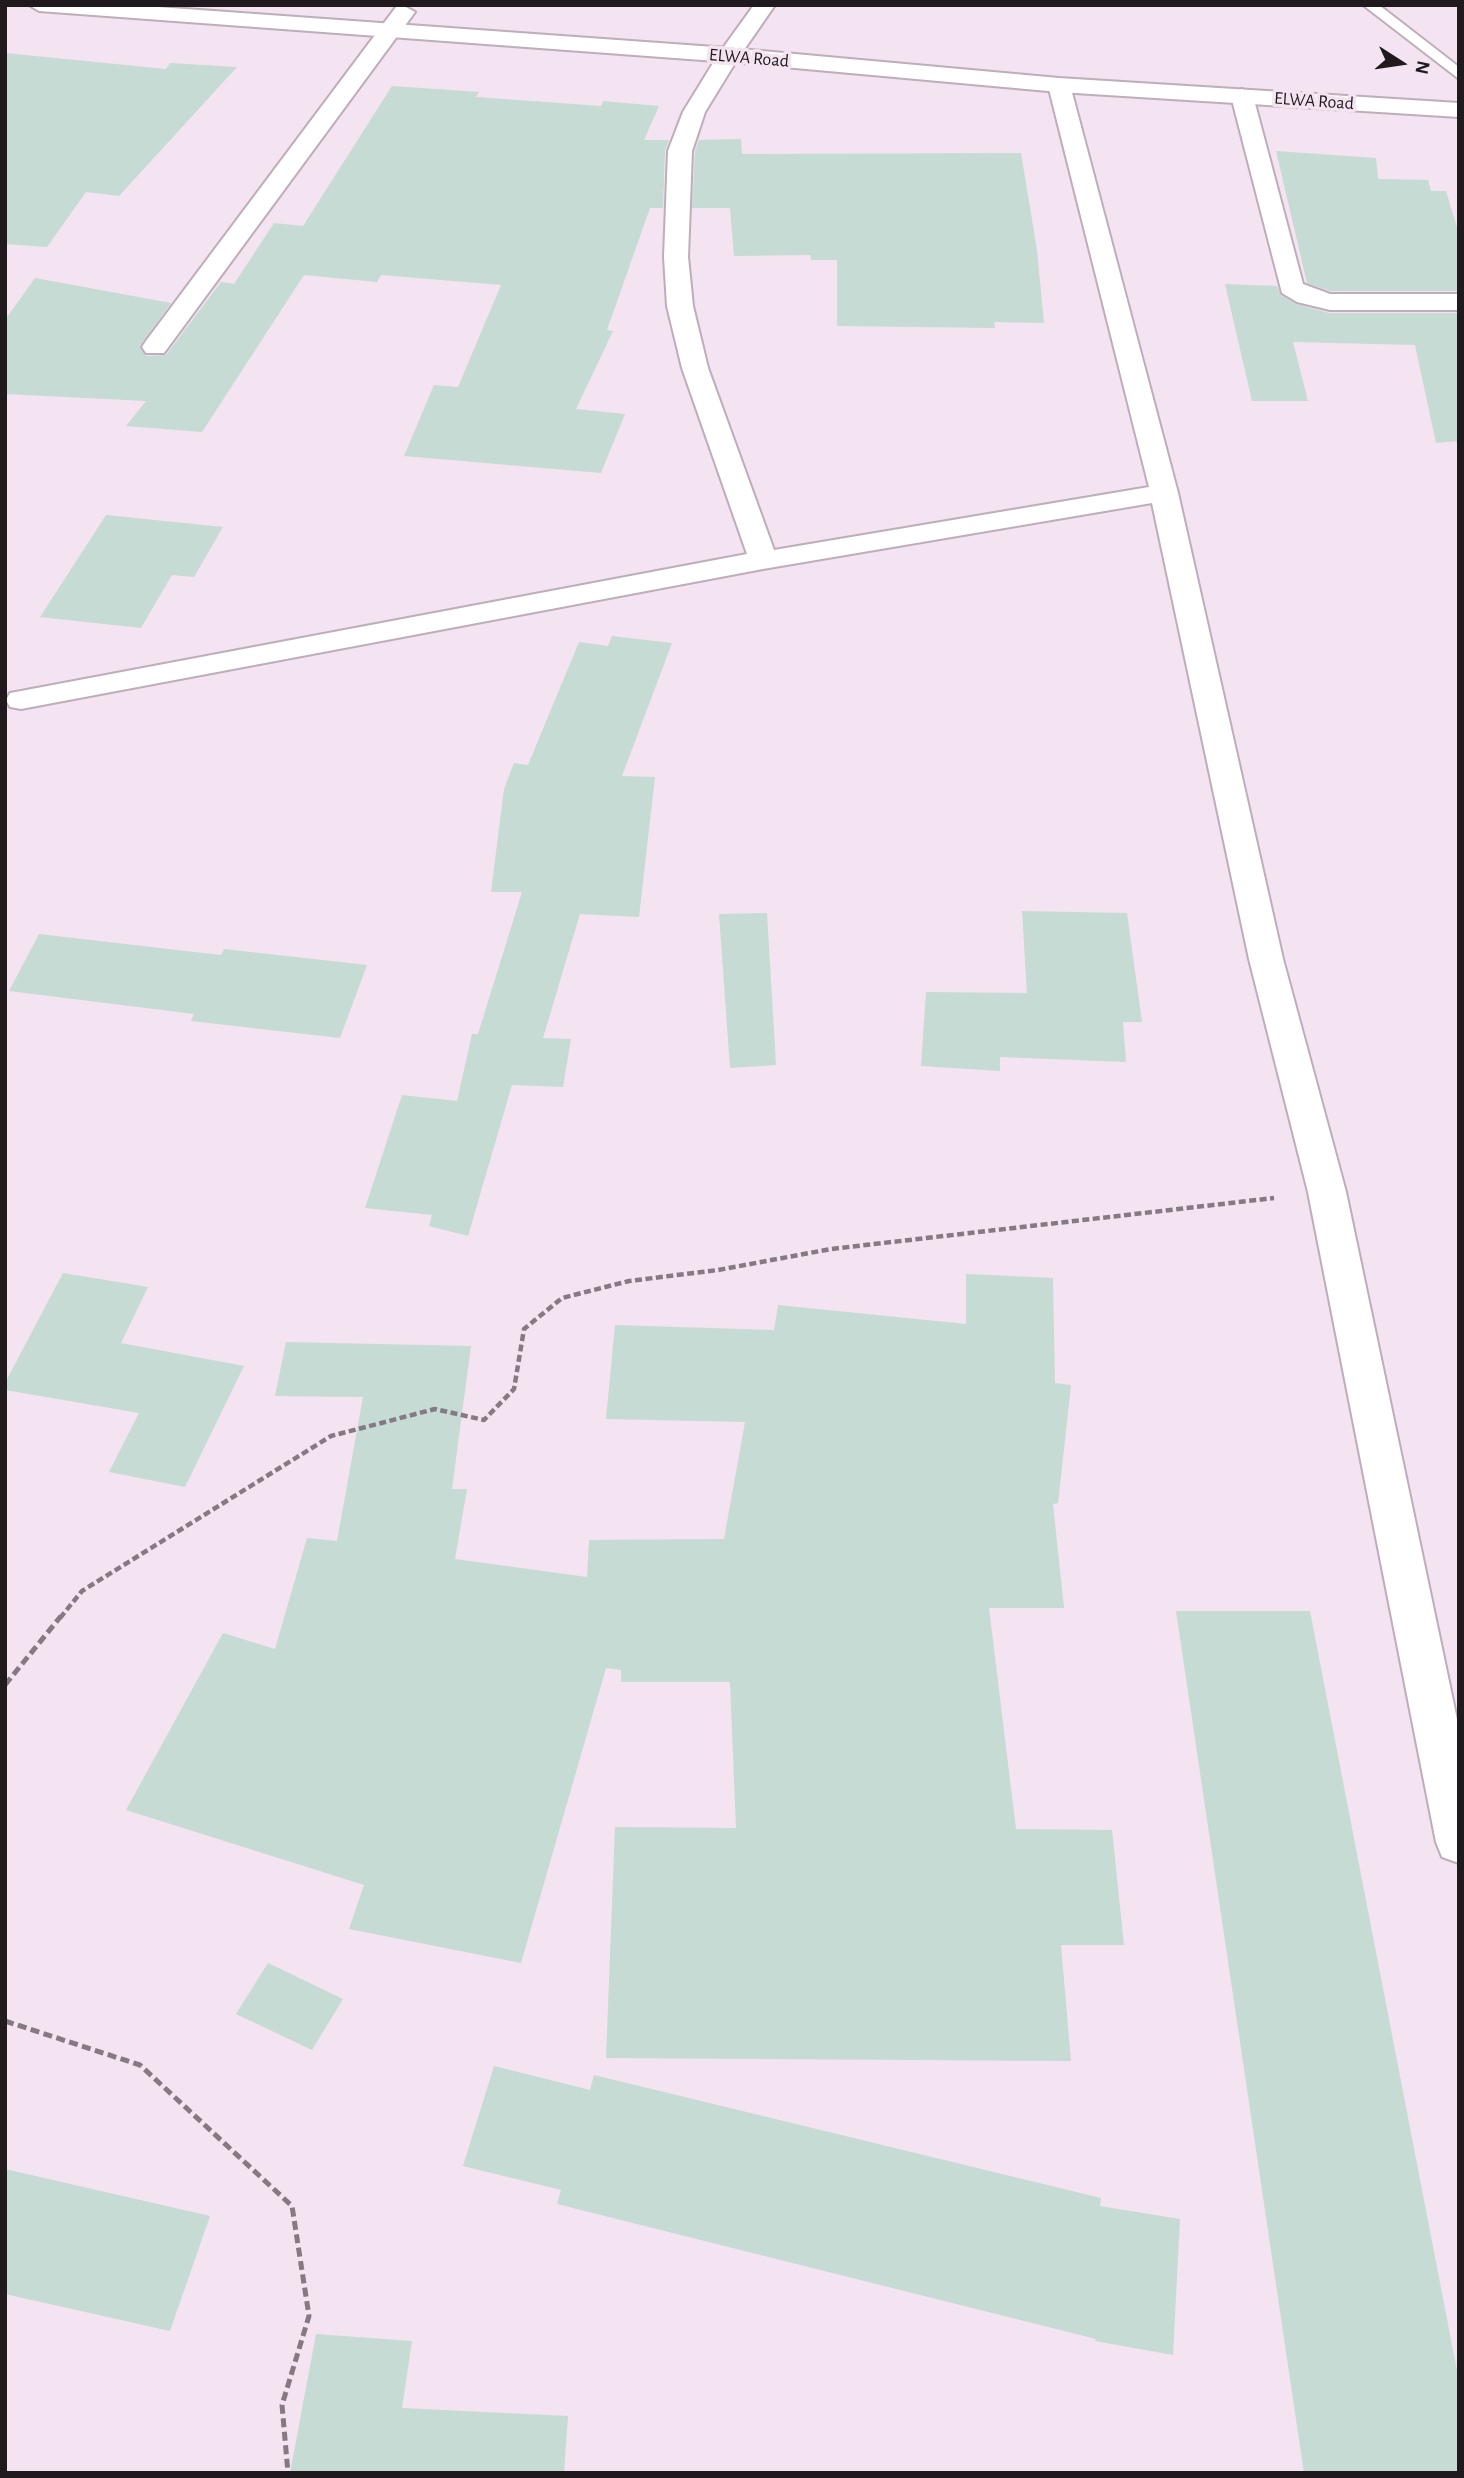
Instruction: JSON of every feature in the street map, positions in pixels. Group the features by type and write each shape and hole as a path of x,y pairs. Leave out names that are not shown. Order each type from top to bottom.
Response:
{"street":[{"name":"ELWA Road","path":"39,5 398,21 734,48 1459,94"},
{"name":"ELWA Road","path":"317,5 398,21"},
{"path":"762,7 694,112 680,151 676,257 680,306 695,368 763,560"},
{"path":"155,347 398,21"},
{"name":"ELWA Road","path":"734,48 1059,85 1459,110"},
{"path":"1059,85 1164,494 1266,959 1327,1192 1459,1842"},
{"path":"1242,96 1291,288 1306,298 1330,302 1459,302"},
{"path":"21,699 763,560 1164,494"}],"lane":[{"path":"1370,5 1459,75"}],"path":[{"path":"5,1685 82,1591 331,1436 435,1409 484,1420 514,1389 524,1329 562,1298 629,1281 718,1270 831,1249 1327,1192"},
{"path":"5,2021 140,2065 292,2206 309,2316 282,2405 288,2473"}],"building":[{"path":"5,53 166,69 170,63 237,67 119,196 86,192 47,247 5,244"},
{"path":"392,86 479,92 476,97 601,106 603,101 659,106 644,140 669,140 665,151 663,208 650,208 607,330 613,331 576,409 625,414 601,473 404,456 434,385 458,387 501,285 381,275 377,282 304,275 202,432 126,426 146,401 5,394 5,320 35,278 171,303 140,346 146,356 166,355 221,282 234,284 274,223 303,226"},
{"path":"741,139 742,154 1021,153 1037,250 1044,323 994,322 995,328 837,326 837,260 811,260 810,255 734,256 730,208 692,208 695,151 699,140"},
{"path":"1276,151 1376,158 1378,179 1428,180 1431,191 1446,191 1459,234 1459,291 1330,291 1307,283"},
{"path":"1225,284 1277,286 1281,295 1296,304 1329,313 1459,313 1459,441 1436,443 1415,345 1293,342 1308,401 1252,401"},
{"path":"106,515 223,527 194,577 172,575 141,628 40,617"},
{"path":"612,636 672,643 622,776 655,777 639,917 580,914 543,1038 571,1039 563,1087 512,1085 468,1236 429,1226 432,1215 365,1208 402,1095 457,1101 472,1034 478,1034 522,892 491,892 504,789 514,763 528,765 579,642 608,646"},
{"path":"1022,911 1127,913 1142,1022 1123,1022 1126,1062 1000,1057 1000,1071 921,1066 926,992 1027,993"},
{"path":"767,913 776,1065 730,1068 719,914"},
{"path":"39,934 221,955 224,949 367,965 340,1038 191,1021 194,1014 9,991"},
{"path":"63,1273 148,1287 121,1343 244,1366 185,1487 109,1472 139,1413 5,1390 5,1383"},
{"path":"966,1274 1053,1278 1055,1383 1071,1385 1058,1503 1053,1504 1064,1608 989,1608 1016,1829 1112,1830 1124,1945 1061,1945 1071,2061 606,2058 615,1827 736,1828 730,1682 621,1682 621,1670 606,1668 521,1963 349,1929 364,1885 126,1810 223,1633 275,1649 307,1538 337,1541 363,1397 275,1396 286,1342 471,1346 452,1489 467,1489 455,1559 587,1577 589,1540 724,1539 745,1422 606,1419 615,1325 774,1330 778,1305 966,1324"},
{"path":"1176,1611 1310,1611 1459,2381 1459,2473 1304,2473"},
{"path":"268,1963 343,1999 312,2050 236,2014"},
{"path":"494,2066 590,2090 594,2075 1101,2198 1100,2206 1180,2219 1173,2355 1095,2341 1096,2339 557,2204 561,2190 463,2166"},
{"path":"5,2169 210,2216 170,2331 5,2294"},
{"path":"316,2334 412,2341 402,2408 568,2416 564,2473 290,2473"}]}
